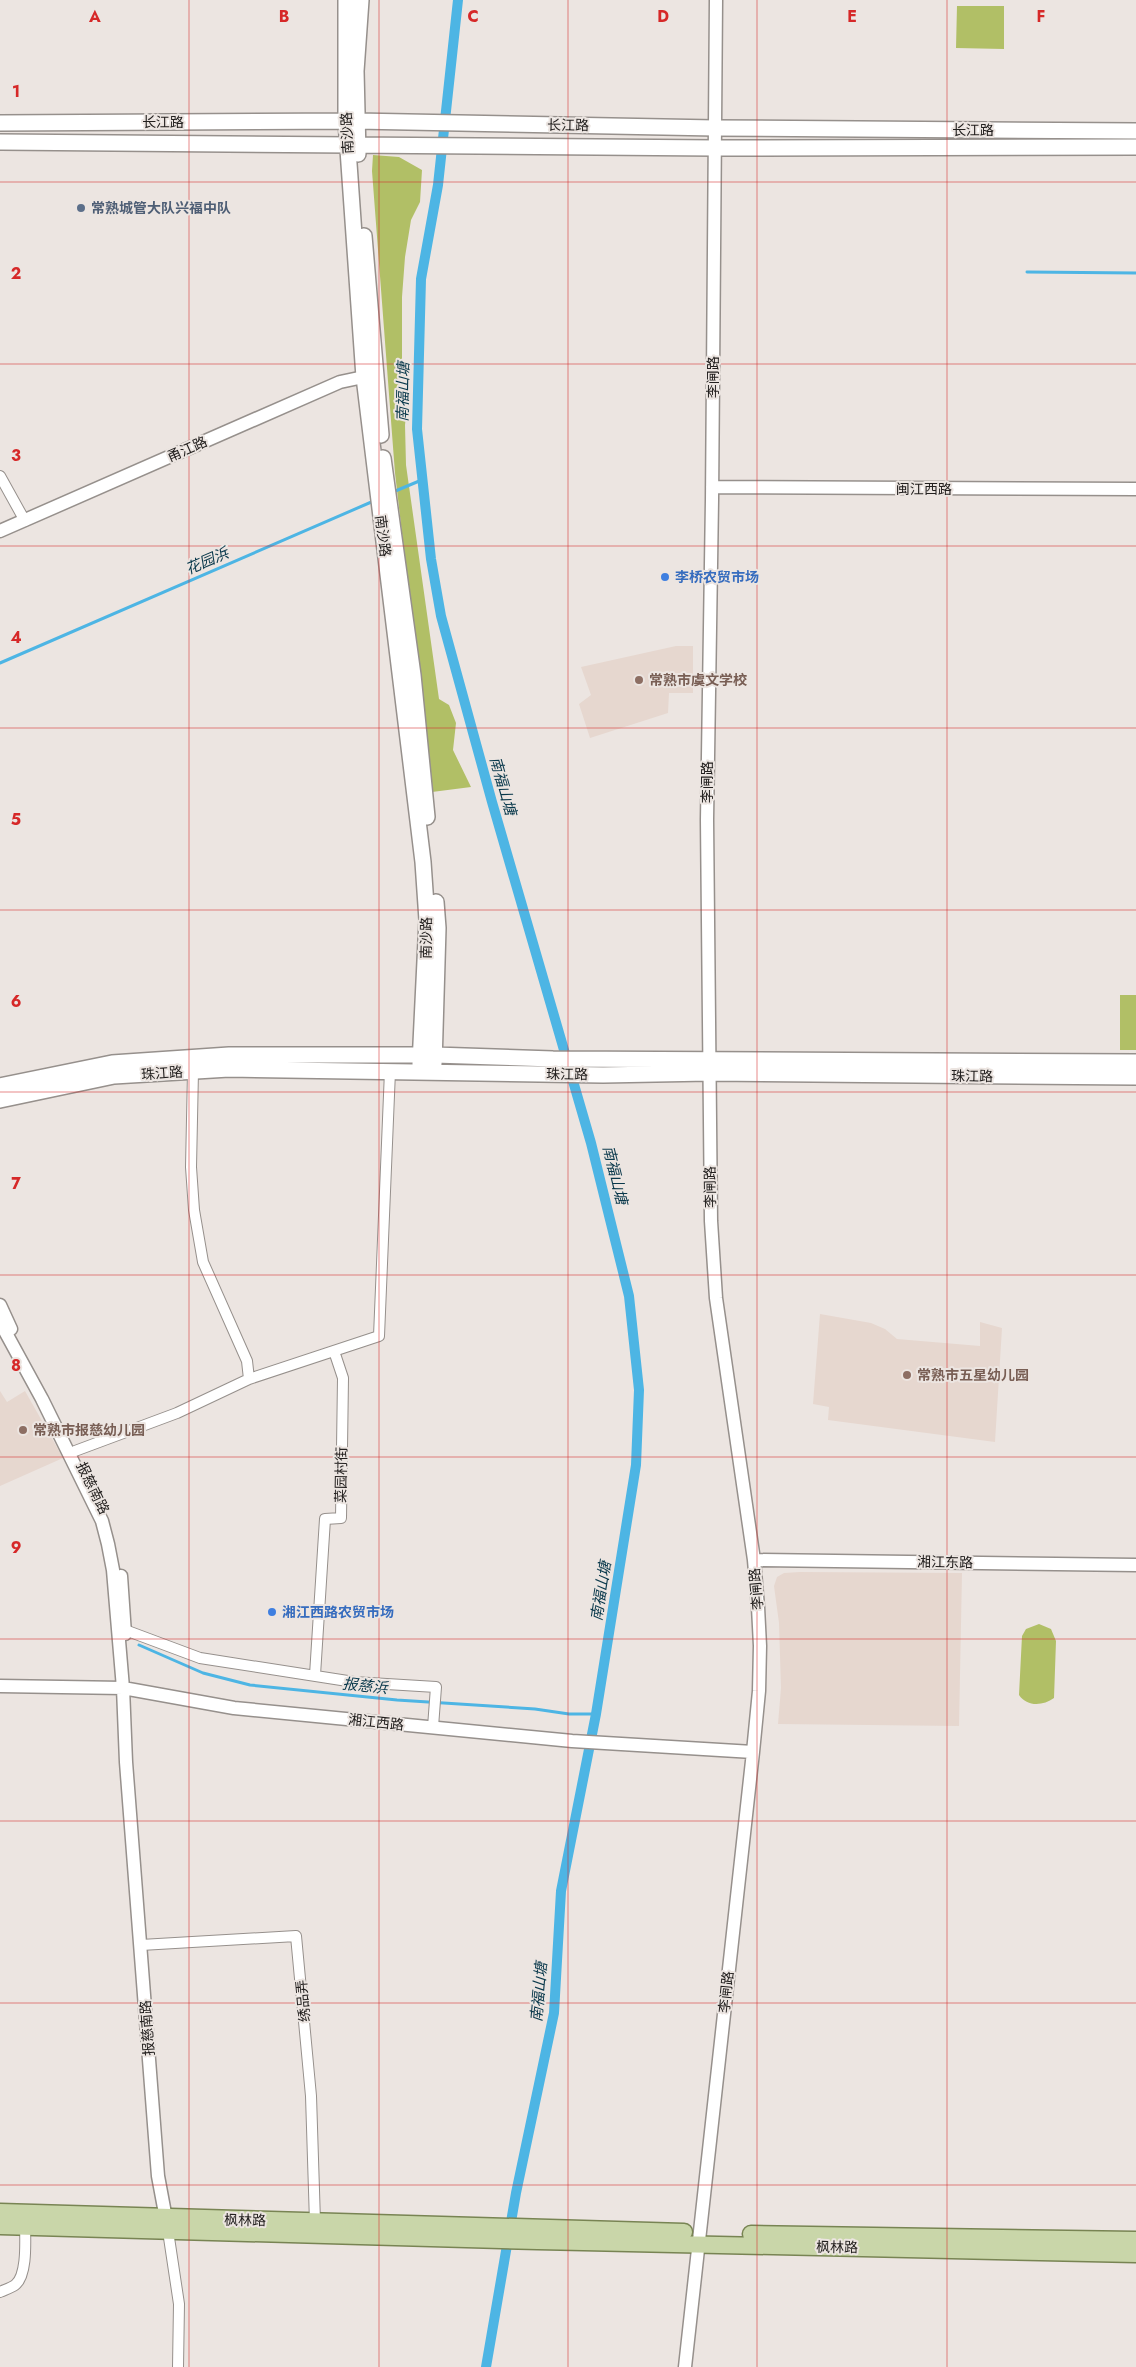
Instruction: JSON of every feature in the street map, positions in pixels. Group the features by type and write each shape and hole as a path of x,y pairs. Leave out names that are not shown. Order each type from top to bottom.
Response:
{"main road":[{"name":"南沙路","path":"346,0 352,146 370,376 384,498 413,675 438,928 427,1071"},
{"name":"南沙路","path":"351,121 361,0"},
{"name":"长江路","path":"0,123 351,121 715,128 1136,131"},
{"name":"长江路","path":"0,142 478,147 1136,147"},
{"name":"珠江路","path":"0,1086 112,1063 229,1055 427,1055 603,1059 709,1066 1136,1077"},
{"name":"珠江路","path":"0,1100 114,1076 229,1069 603,1075 709,1066 1136,1062"},
{"name":"枫林路","path":"0,2212 25,2220"},
{"name":"枫林路","path":"0,2226 25,2220 701,2238 1136,2240"},
{"name":"枫林路","path":"167,2224 315,2222 489,2233"},
{"name":"枫林路","path":"701,2238 1136,2254"}],"street":[{"name":"李闸路","path":"685,2367 701,2238 753,1752 759,1691 760,1646 754,1560 716,1298 710,1221 707,820 716,0"},
{"name":"甬江路","path":"0,531 340,382 370,376"},
{"path":"0,476 25,520"},
{"name":"闽江西路","path":"712,487 1136,489"},
{"path":"193,1071 191,1167 194,1210 203,1262 246,1361 249,1379"},
{"path":"75,1451 177,1413 249,1379 378,1336 390,1071"},
{"name":"报慈南路","path":"0,1305 112,1527 120,1568 125,1630 125,1674 123,1688"},
{"name":"报慈南路","path":"0,1322 42,1399 102,1521 112,1570 123,1688 126,1762 142,1945 157,2167 180,2304 178,2367"},
{"name":"菜园村街","path":"315,1675 325,1519 341,1518 343,1378 334,1352"},
{"name":"湘江东路","path":"754,1560 1136,1565"},
{"path":"125,1630 200,1658 354,1682 436,1687 433,1728"},
{"name":"湘江西路","path":"0,1686 123,1688 234,1708 572,1741 753,1752"},
{"name":"绣品弄","path":"142,1945 296,1936 312,2096 315,2222"},
{"path":"0,2292 15,2285 22,2276 25,2220"}],"shaded area":[{"name":"常熟市虞文学校","path":"676,646 693,646 693,693 669,693 668,713 590,738 579,704 591,695 581,667"},
{"name":"常熟市五星幼儿园","path":"820,1314 871,1323 885,1329 897,1339 980,1346 980,1322 1002,1328 995,1442 828,1420 829,1407 813,1404"},
{"name":"常熟市报慈幼儿园","path":"0,1391 7,1402 25,1391 63,1458 0,1486"},
{"path":"784,1573 962,1573 959,1726 778,1724 781,1688 779,1623 774,1586 777,1577"}],"green space":[{"path":"957,6 1004,6 1004,49 956,48"},
{"path":"373,155 399,157 422,170 420,202 411,220 405,257 402,297 402,360 408,397 405,425 406,465 439,699 449,705 456,723 453,750 471,787 432,792 395,473 372,171"},
{"path":"1120,995 1136,995 1136,1050 1120,1050"},
{"path":"1039,1624 1051,1629 1056,1641 1054,1698 1045,1703 1035,1704 1026,1702 1019,1695 1022,1636 1026,1629"}],"waterway":[{"name":"南福山塘","path":"458,0 438,185 421,279 417,429 431,559 441,616 492,802 591,1143 629,1296 639,1390 636,1465 596,1714 561,1891 554,2013 516,2193 486,2367"},
{"path":"1027,272 1136,273"},
{"name":"花园浜","path":"393,492 424,479"},
{"name":"花园浜","path":"0,663 376,500"},
{"name":"报慈浜","path":"139,1645 203,1673 250,1685 397,1700 535,1709 569,1714 596,1714"}],"place":[{"name":"常熟城管大队兴福中队","path":"81,208"},
{"name":"李桥农贸市场","path":"665,577"},
{"name":"常熟市虞文学校","path":"639,680"},
{"name":"常熟市五星幼儿园","path":"907,1375"},
{"name":"常熟市报慈幼儿园","path":"23,1430"},
{"name":"湘江西路农贸市场","path":"272,1612"}]}
